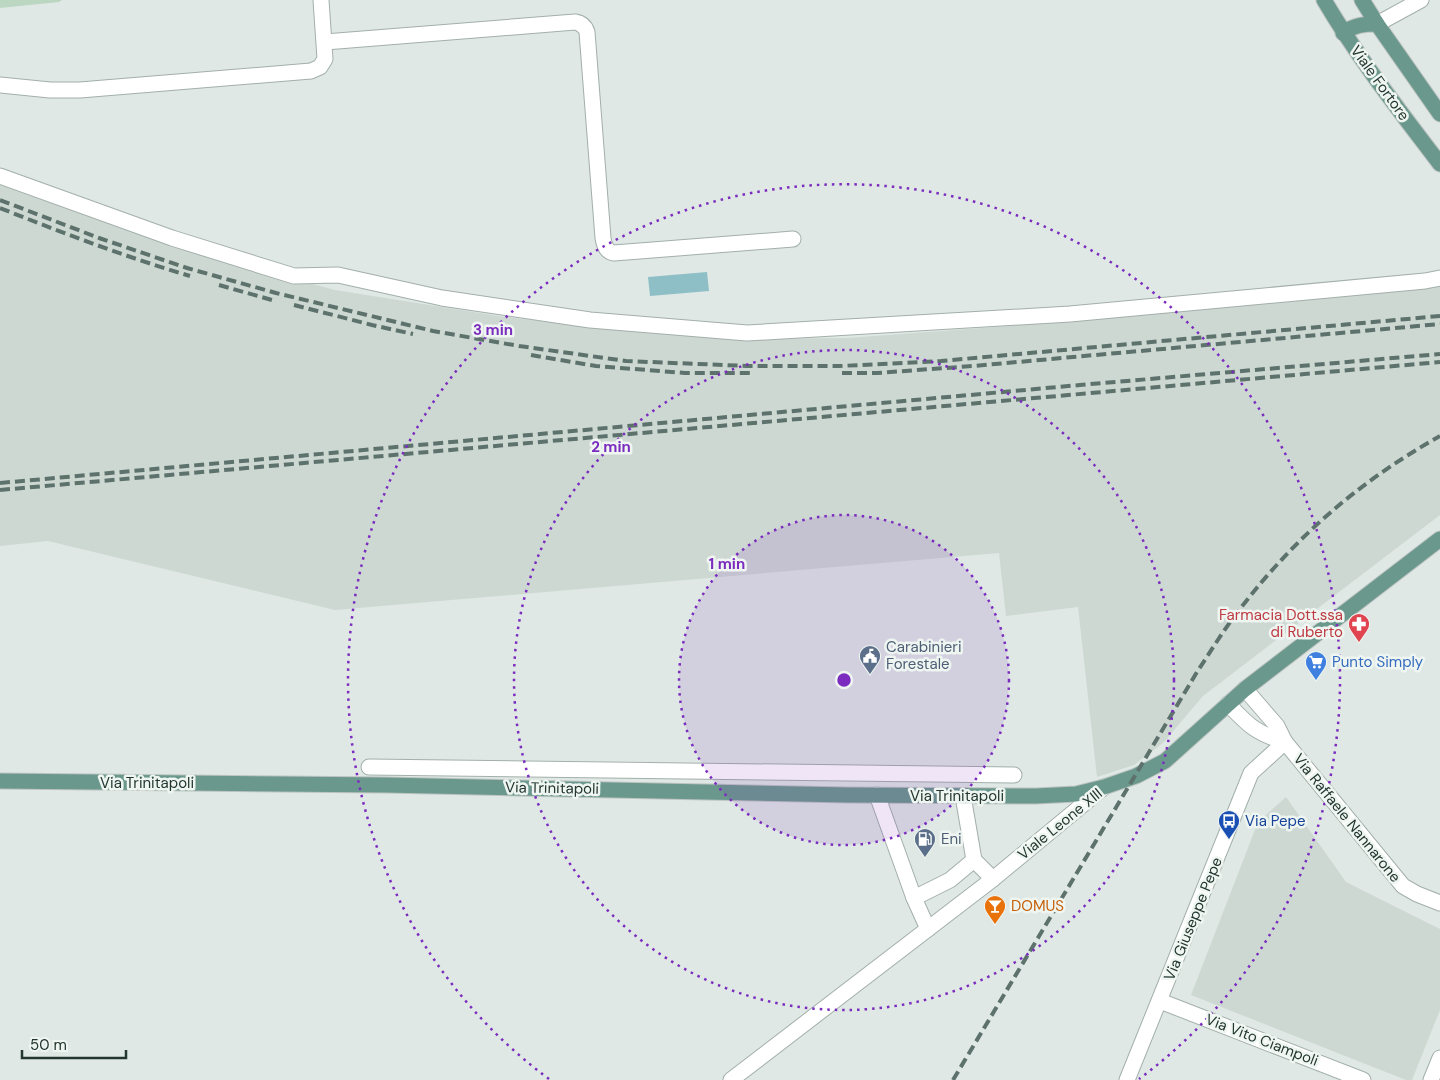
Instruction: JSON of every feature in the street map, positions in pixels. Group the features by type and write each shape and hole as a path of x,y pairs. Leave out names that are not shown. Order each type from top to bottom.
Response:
{"main road":[{"name":"Viale Fortore","path":"1324,0 1367,68 1440,164"},
{"name":"Viale Fortore","path":"1362,0 1440,114"},
{"path":"1343,32 1361,24 1377,24"},
{"name":"Viale Leone XIII","path":"1104,787 1136,776 1165,761 1245,689 1440,539"},
{"name":"Via Trinitapoli","path":"0,781 376,784 938,796 1049,796 1076,794 1104,787"}],"street":[{"path":"0,84 50,90 80,90 311,71 324,63 326,55 322,0"},
{"path":"1377,24 1421,0"},
{"path":"325,42 579,23 587,32 604,243 607,250 614,252 793,239"},
{"path":"0,176 172,238 294,276 338,275 442,298 590,320 747,333 1070,314 1425,281 1440,278"},
{"name":"Via Raffaele Nannarone","path":"1245,689 1277,726 1285,742 1403,886 1417,894 1440,902"},
{"path":"1228,704 1254,730 1285,742"},
{"name":"Via Giuseppe Pepe","path":"1127,1080 1251,773 1285,742"},
{"path":"369,767 1014,775"},
{"path":"546,769 546,788"},
{"path":"761,772 762,792"},
{"path":"845,773 848,795"},
{"path":"938,796 939,774"},
{"name":"Viale Leone XIII","path":"731,1080 993,880 1104,787"},
{"path":"877,795 914,898 928,929"},
{"path":"963,796 974,860 993,880"},
{"path":"914,898 950,880 974,860"},
{"name":"Via Vito Ciampoli","path":"1160,1001 1331,1074 1364,1080"},
{"path":"1431,1080 1440,1058"}],"shaded area":[{"path":"0,181 188,250 335,290 505,317 647,333 740,339 847,338 1169,312 1440,277 1440,515 1203,696 1164,742 1134,765 1097,777 1078,607 1006,616 999,553 335,610 48,541 0,546"},
{"path":"1286,797 1346,882 1440,929 1440,1010 1412,1080 1406,1080 1191,995 1258,822"}],"green space":[{"path":"0,0 62,0 59,2 0,8"}],"water":[{"path":"707,272 709,291 650,296 648,277"}],"railway":[{"path":"0,200 99,238 187,268 276,293 433,331 519,346 626,361 747,366 840,366 941,361 1440,316"},
{"path":"0,208 142,261 190,276"},
{"path":"219,285 272,300"},
{"path":"294,305 413,334"},
{"path":"842,373 877,373 973,366 1440,324"},
{"path":"0,483 1440,354"},
{"path":"531,355 596,366 685,373 750,373"},
{"path":"0,490 1440,362"},
{"path":"953,1080 1197,672 1234,617 1261,582 1331,512 1383,472 1440,436"}],"place":[{"name":"Farmacia Dott.ssa di Ruberto","path":"1359,643"},
{"name":"Carabinieri Forestale","path":"870,675"},
{"name":"Punto Simply","path":"1316,681"},
{"name":"Via Pepe","path":"1229,840"},
{"name":"Eni","path":"925,858"},
{"name":"DOMUS","path":"995,925"}]}
